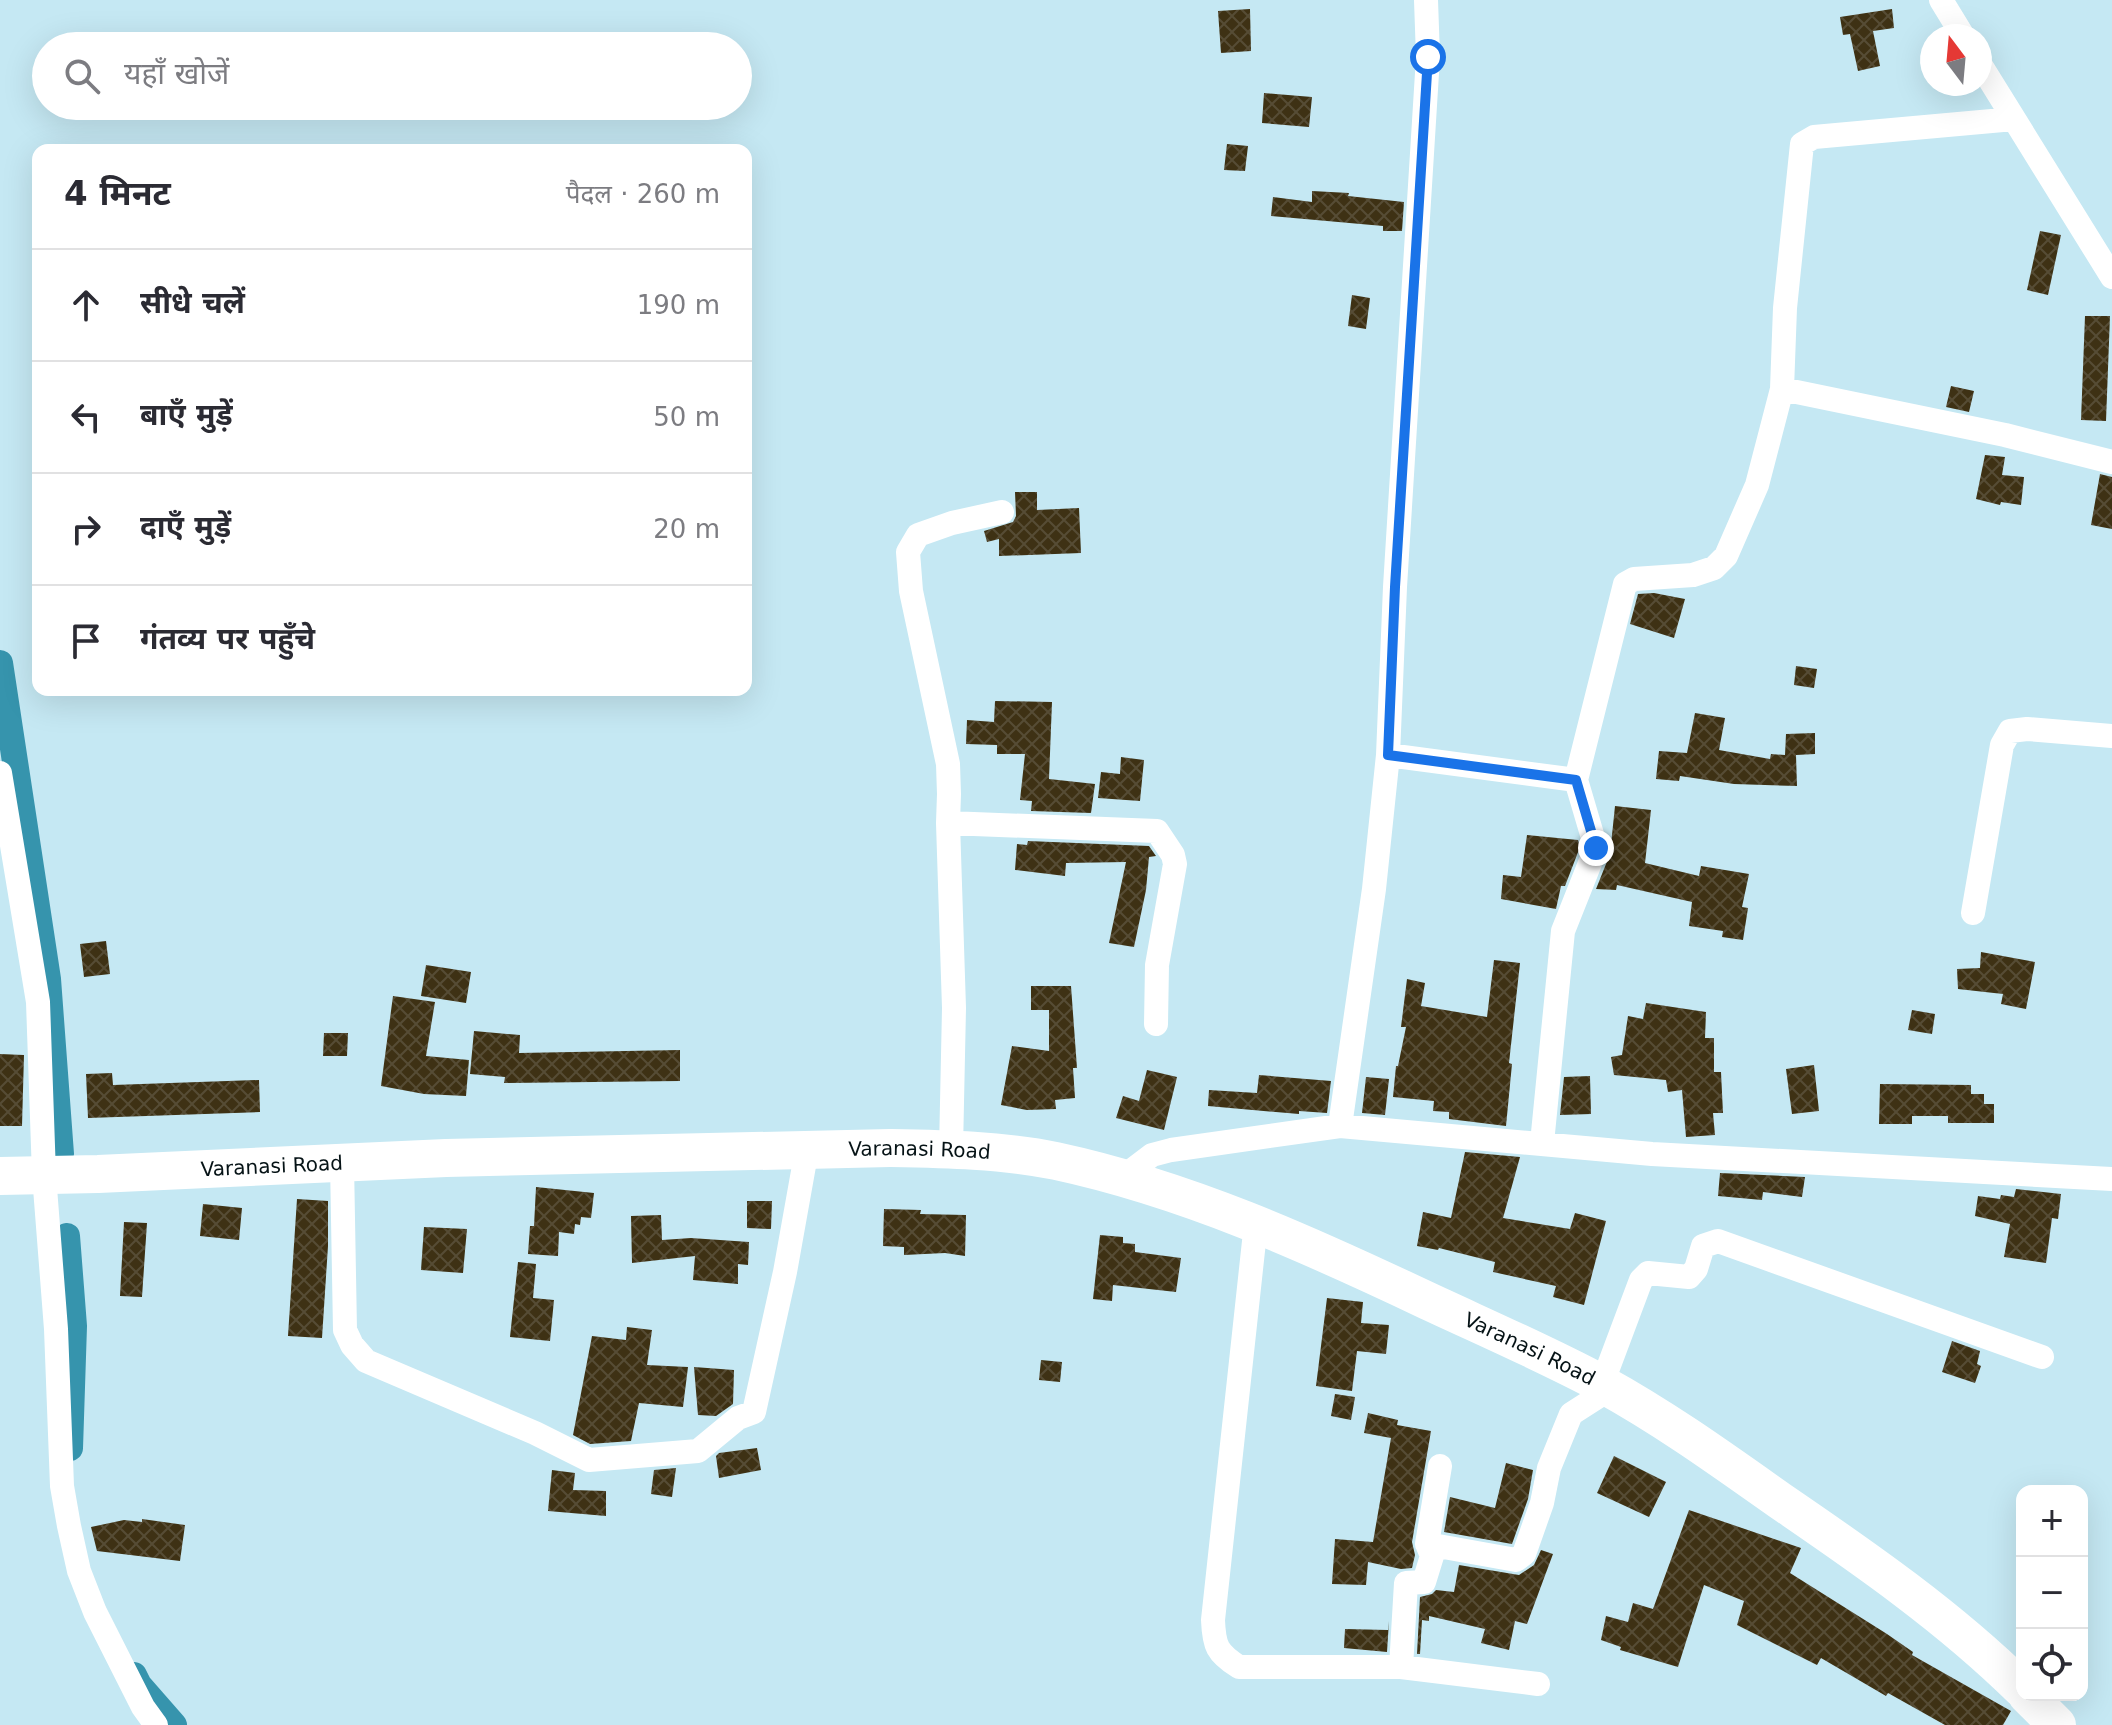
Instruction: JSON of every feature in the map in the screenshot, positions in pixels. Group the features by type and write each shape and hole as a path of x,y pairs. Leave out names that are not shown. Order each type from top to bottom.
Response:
{"highway":[{"name":"Varanasi Road","path":"0,1176 446,1158 807,1149 951,1150 1052,1160 1123,1177 1256,1223 1328,1253 1606,1387 1685,1432 1876,1567 1970,1642 2016,1684"},
{"path":"2033,1701 2057,1725"}],"street":[{"path":"1340,1126 1374,889 1388,755 1395,587 1428,57 1426,0"},
{"path":"1941,0 1956,24"},
{"path":"1992,83 2112,277"},
{"path":"1542,1143 1563,931 1596,848 1576,780 1625,584 1634,579 1704,573 1714,568 1726,556 1757,485 1782,389 1785,308 1802,144 1814,137 2014,119"},
{"path":"1782,389 2005,435 2112,462"},
{"path":"951,1150 954,1008 948,764 911,591 908,552 918,535 952,523 1002,512"},
{"path":"1973,913 2002,745 2010,731 2027,729 2112,736"},
{"path":"1388,755 1576,780"},
{"path":"0,773 38,1002 50,1175 62,1486 79,1571 95,1612 143,1707 156,1725"},
{"path":"948,823 1157,831 1173,855 1175,864 1157,965 1156,1024"},
{"path":"1123,1177 1152,1155 1171,1150 1340,1126 1652,1154 2112,1179"},
{"path":"342,1163 345,1330 352,1345 366,1361 535,1433 589,1460 698,1451 738,1418 754,1412 785,1272 807,1149"},
{"path":"1256,1223 1213,1620 1214,1638 1221,1656 1239,1667 1401,1667 1538,1684"},
{"path":"1427,1544 1516,1560 1524,1554 1542,1503 1549,1468 1571,1414 1606,1387 1641,1280 1648,1273 1689,1277 1696,1269 1703,1246 1718,1241 2042,1357"},
{"path":"1401,1667 1406,1583 1424,1582 1432,1556 1427,1544 1440,1466"}],"building":[{"path":"1250,9 1251,51 1221,53 1218,11"},
{"path":"1892,9 1894,28 1873,31 1880,66 1858,71 1850,34 1843,35 1840,17"},
{"path":"1264,93 1312,97 1309,127 1262,123"},
{"path":"1227,144 1248,146 1245,171 1224,170"},
{"path":"1312,191 1349,193 1348,196 1404,202 1402,231 1383,231 1383,226 1271,216 1273,197 1312,202"},
{"path":"2040,231 2061,235 2048,295 2027,290"},
{"path":"1352,295 1370,298 1366,329 1348,326"},
{"path":"2085,316 2110,316 2106,421 2081,420"},
{"path":"1951,386 1974,391 1969,412 1946,407"},
{"path":"1985,455 2005,457 2002,475 2024,477 2021,505 2001,502 2000,505 1976,499"},
{"path":"2100,474 2112,477 2112,529 2091,525"},
{"path":"1015,492 1037,492 1037,510 1079,508 1081,553 999,556 999,539 987,542 984,531 1013,522 1016,516"},
{"path":"1654,593 1685,599 1674,638 1630,624 1638,594"},
{"path":"1796,666 1817,669 1814,688 1794,685"},
{"path":"995,701 1052,702 1049,779 1095,784 1091,813 1031,811 1032,801 1020,800 1025,754 997,754 997,745 966,744 967,720 994,722"},
{"path":"1695,713 1725,718 1719,750 1770,759 1771,754 1785,755 1786,734 1815,733 1815,754 1796,755 1797,786 1734,784 1680,776 1679,781 1656,779 1659,751 1687,753"},
{"path":"1121,757 1144,760 1140,801 1098,798 1101,772 1120,774"},
{"path":"1615,806 1651,810 1645,863 1699,876 1701,866 1749,874 1742,907 1748,908 1743,940 1722,937 1723,931 1689,926 1692,902 1617,885 1616,890 1596,889 1610,854"},
{"path":"1527,835 1578,840 1580,847 1565,886 1561,886 1556,909 1501,899 1503,875 1521,877"},
{"path":"1028,841 1149,846 1156,856 1149,857 1146,890 1134,947 1109,943 1126,862 1066,863 1065,876 1015,870 1017,844 1027,845"},
{"path":"106,941 110,974 84,977 80,944"},
{"path":"1981,952 2035,962 2026,1009 2001,1004 2003,994 1958,989 1957,969 1980,968"},
{"path":"1494,960 1520,963 1509,1063 1512,1064 1506,1126 1449,1119 1449,1112 1433,1111 1434,1101 1393,1097 1396,1066 1406,1027 1401,1027 1407,979 1425,983 1421,1006 1487,1017"},
{"path":"426,965 471,972 466,1003 421,996"},
{"path":"1031,986 1071,986 1077,1068 1073,1068 1075,1098 1055,1100 1056,1109 1027,1110 1001,1105 1012,1046 1049,1051 1049,1010 1031,1010"},
{"path":"393,996 435,1002 426,1056 469,1060 466,1096 424,1094 381,1086"},
{"path":"1646,1003 1706,1012 1705,1038 1714,1038 1714,1072 1721,1072 1723,1113 1713,1113 1715,1135 1686,1137 1682,1090 1668,1092 1666,1080 1614,1075 1611,1057 1622,1055 1628,1016 1643,1019"},
{"path":"1912,1010 1935,1014 1932,1034 1908,1030"},
{"path":"474,1031 520,1035 519,1053 680,1050 680,1081 504,1083 505,1077 470,1074"},
{"path":"324,1033 348,1033 347,1056 323,1056"},
{"path":"0,1054 24,1055 22,1126 0,1126"},
{"path":"1814,1065 1819,1111 1792,1114 1786,1069"},
{"path":"1147,1070 1177,1077 1164,1130 1116,1118 1123,1096 1139,1101"},
{"path":"112,1073 113,1085 259,1080 260,1112 88,1118 86,1074"},
{"path":"1259,1075 1331,1081 1327,1113 1299,1111 1299,1114 1208,1106 1209,1090 1257,1093"},
{"path":"1590,1076 1591,1114 1560,1115 1564,1077"},
{"path":"1366,1077 1389,1079 1385,1115 1362,1113"},
{"path":"1880,1084 1971,1085 1971,1094 1984,1094 1984,1104 1994,1104 1994,1123 1948,1123 1948,1116 1912,1116 1912,1124 1879,1124"},
{"path":"1465,1152 1520,1157 1503,1218 1570,1229 1575,1213 1606,1221 1584,1305 1553,1297 1556,1286 1493,1272 1495,1262 1439,1248 1417,1246 1423,1212 1451,1218"},
{"path":"1720,1173 1805,1177 1802,1197 1763,1192 1762,1200 1718,1196"},
{"path":"536,1187 594,1193 591,1218 581,1217 580,1225 575,1224 574,1234 559,1232 558,1256 528,1254 530,1226 534,1226"},
{"path":"2016,1189 2061,1194 2058,1219 2052,1218 2046,1263 2004,1257 2010,1224 1975,1216 1978,1196 2014,1197"},
{"path":"297,1199 328,1201 322,1338 288,1336"},
{"path":"747,1201 772,1201 771,1229 747,1228"},
{"path":"203,1204 242,1208 239,1240 200,1236"},
{"path":"884,1209 966,1215 965,1256 945,1253 904,1255 904,1247 883,1246"},
{"path":"661,1215 662,1240 691,1238 749,1242 748,1265 738,1264 738,1284 693,1280 695,1256 632,1263 631,1216"},
{"path":"124,1222 147,1223 142,1297 120,1296"},
{"path":"424,1227 467,1229 463,1273 421,1270"},
{"path":"1100,1235 1123,1237 1123,1243 1135,1244 1135,1252 1181,1258 1176,1292 1113,1285 1112,1301 1093,1299"},
{"path":"518,1262 536,1264 533,1298 554,1300 550,1341 510,1337"},
{"path":"1327,1298 1363,1302 1361,1323 1389,1325 1386,1354 1357,1351 1352,1391 1316,1386"},
{"path":"627,1327 652,1330 647,1365 688,1367 683,1407 639,1403 631,1441 590,1444 573,1435 592,1336 626,1340"},
{"path":"1952,1341 1980,1351 1977,1364 1981,1366 1975,1383 1942,1372"},
{"path":"1041,1360 1062,1362 1060,1382 1039,1380"},
{"path":"694,1367 734,1370 733,1404 716,1416 698,1415"},
{"path":"1335,1394 1355,1397 1351,1420 1331,1416"},
{"path":"1368,1413 1398,1420 1397,1425 1431,1431 1412,1542 1415,1555 1412,1568 1401,1569 1368,1562 1366,1585 1332,1584 1335,1539 1373,1542 1391,1438 1364,1433"},
{"path":"757,1448 761,1470 719,1478 716,1456 719,1453"},
{"path":"1614,1456 1666,1482 1649,1517 1597,1493"},
{"path":"1506,1463 1533,1470 1528,1499 1512,1544 1444,1532 1450,1497 1495,1508"},
{"path":"676,1468 672,1497 651,1494 654,1470"},
{"path":"552,1470 575,1473 573,1490 606,1491 606,1516 548,1511"},
{"path":"1689,1510 1801,1548 1790,1573 1887,1634 1913,1652 1912,1655 2011,1711 2003,1725 1945,1725 1888,1693 1886,1696 1821,1658 1817,1665 1737,1625 1744,1601 1704,1585 1678,1667 1620,1650 1621,1647 1601,1640 1606,1616 1628,1622 1633,1603 1653,1609"},
{"path":"142,1519 185,1525 180,1561 97,1551 91,1527 124,1520 142,1522"},
{"path":"1541,1550 1553,1554 1527,1624 1515,1621 1509,1650 1481,1643 1485,1629 1429,1616 1429,1621 1422,1620 1420,1654 1417,1654 1420,1597 1436,1590 1454,1592 1459,1565 1519,1575 1534,1565"},
{"path":"1389,1621 1387,1652 1344,1648 1345,1629 1388,1630"}],"waterway":[{"path":"0,663 48,979 61,1154"},
{"path":"67,1236 74,1326 70,1448"},
{"path":"134,1675 174,1725"}],"route":[{"path":"1428,57 1395,587 1388,755 1576,780 1596,848"}]}
